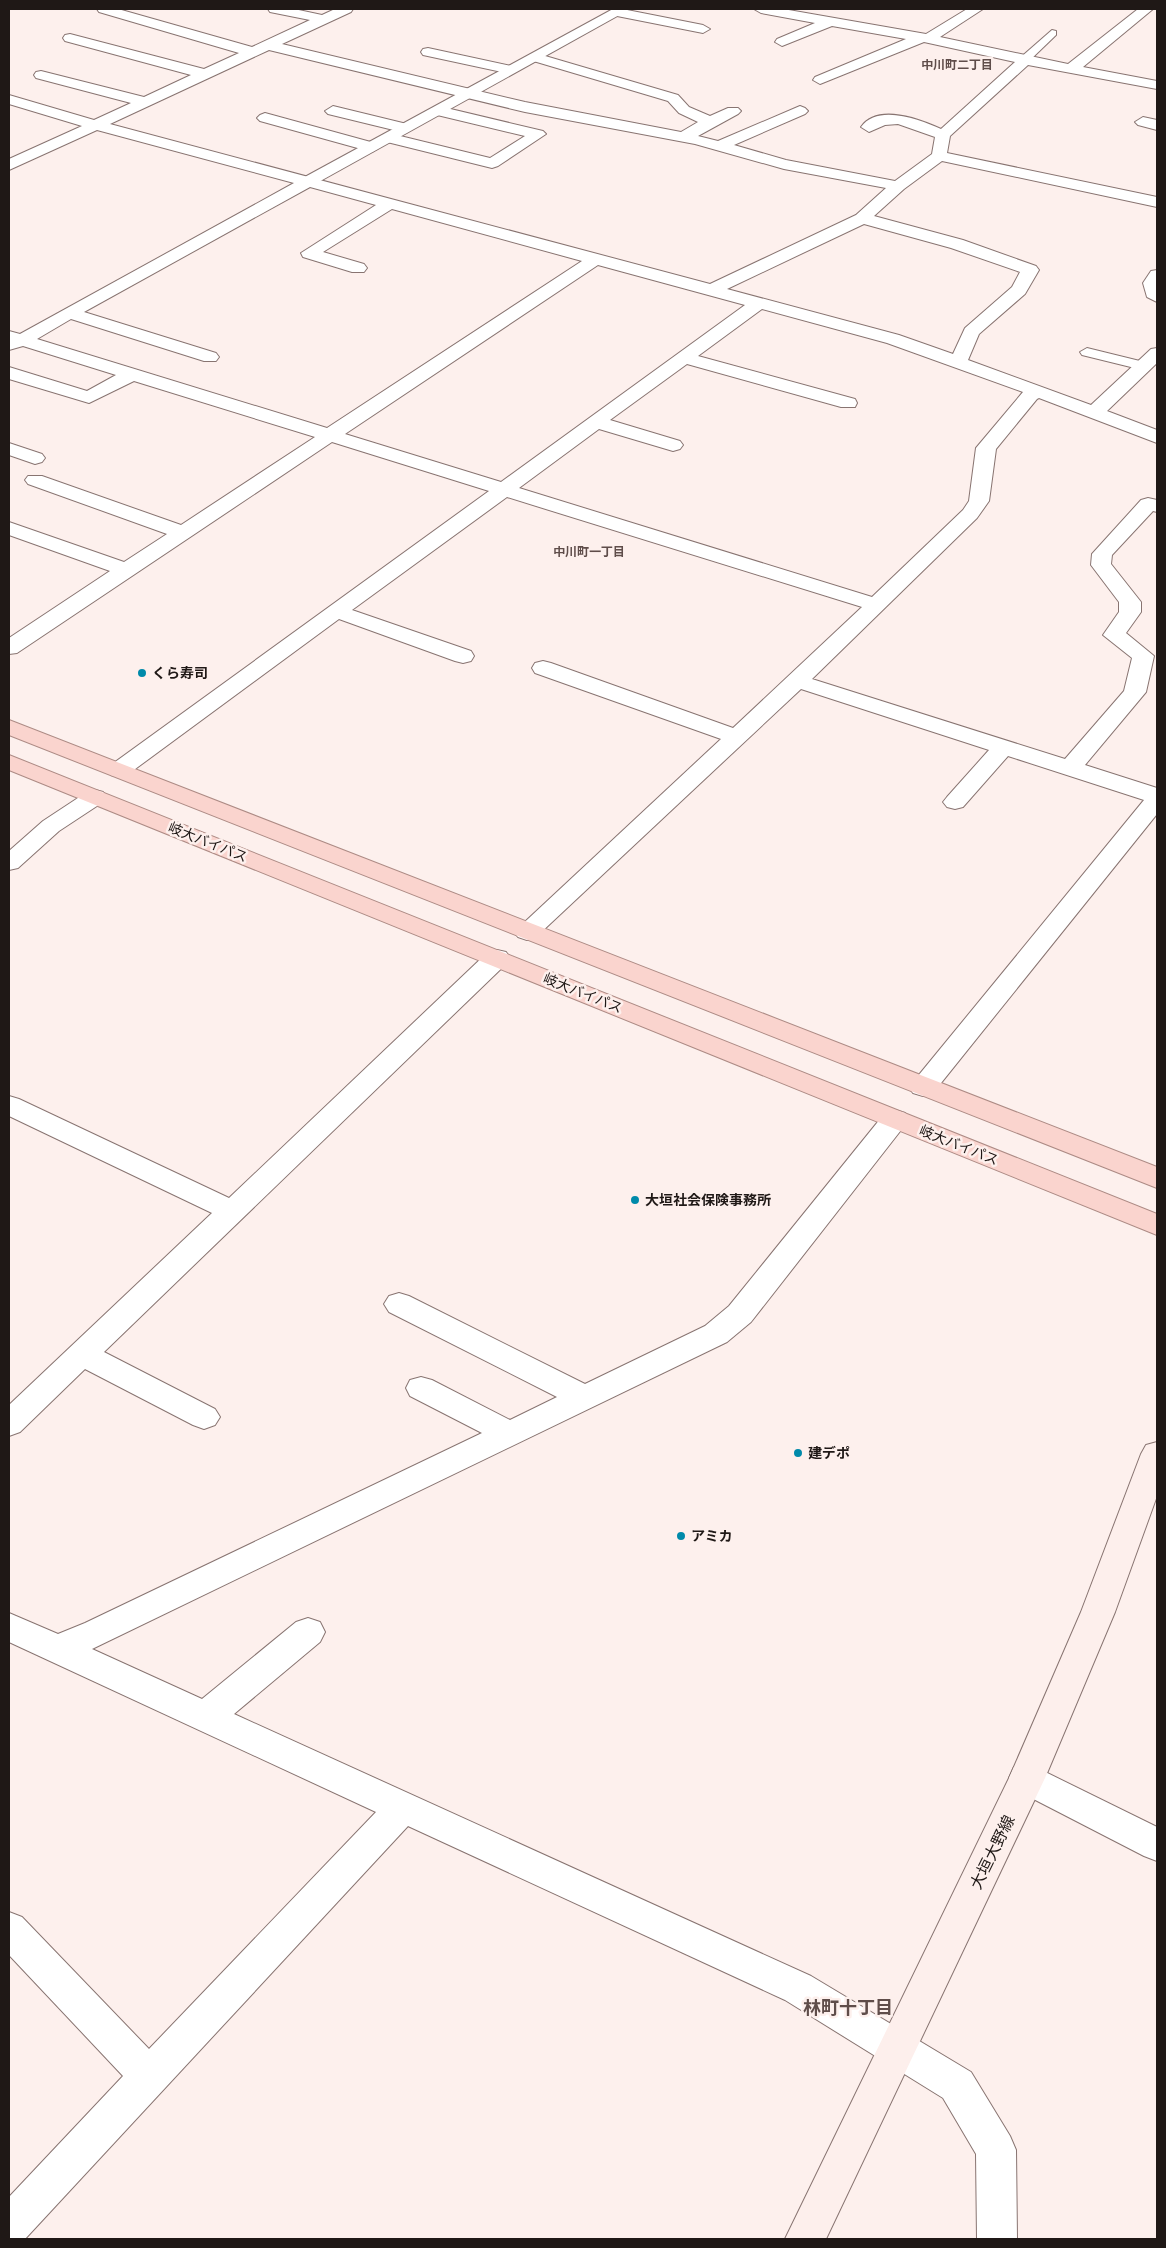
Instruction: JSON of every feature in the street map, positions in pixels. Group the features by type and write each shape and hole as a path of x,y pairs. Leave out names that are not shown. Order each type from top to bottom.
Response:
{"highway":[{"path":"9,727 1157,1178"},
{"name":"岐大バイパス","path":"9,762 1157,1225"}],"main road":[{"name":"大垣大野線","path":"805,2239 1028,1778 1098,1612 1157,1454"}],"street":[{"path":"104,9 252,52"},
{"path":"275,9 323,19"},
{"path":"9,165 346,9"},
{"path":"761,9 925,38 1071,70 1157,85"},
{"path":"820,80 925,38 976,9"},
{"path":"1071,70 1146,9"},
{"path":"13,341 69,313 620,10 702,29"},
{"path":"782,42 831,21"},
{"path":"70,38 204,74"},
{"path":"267,45 524,106 684,137 784,164 898,186"},
{"path":"428,52 511,70"},
{"path":"535,57 673,98 684,110 710,122"},
{"path":"712,290 862,218 898,186 939,156 943,135 1018,69 1024,60"},
{"path":"41,75 145,102"},
{"path":"9,99 96,125 893,339 1038,391 1157,438"},
{"path":"388,138 492,163 538,134 438,110"},
{"path":"719,146 800,110"},
{"path":"332,111 406,128"},
{"path":"684,137 733,111"},
{"path":"265,118 372,146"},
{"path":"869,127 883,119 899,118 943,135"},
{"path":"939,156 1157,202"},
{"path":"358,268 309,252 391,203"},
{"path":"862,218 957,244 1030,270 1019,290 971,332 962,356 957,361"},
{"path":"9,648 596,259"},
{"path":"1157,276 1152,283 1153,293 1157,297"},
{"path":"119,770 759,303"},
{"path":"69,313 210,357"},
{"path":"13,341 132,374 332,435 874,604"},
{"path":"1094,413 1157,353"},
{"path":"684,358 848,403"},
{"path":"9,372 89,397 132,374"},
{"path":"527,932 797,681 874,604 970,514 979,501 986,448 1030,395 1038,391"},
{"path":"595,422 673,444"},
{"path":"9,449 35,458"},
{"path":"35,480 182,533"},
{"path":"1070,768 1135,692 1150,657 1123,644 1114,635 1130,612 1130,602 1101,565 1102,554 1148,504 1157,506"},
{"path":"9,528 126,570"},
{"path":"336,611 463,656"},
{"path":"543,668 736,737"},
{"path":"797,681 1070,768 1157,798 923,1087"},
{"path":"955,802 1004,747"},
{"path":"9,863 51,826 94,796"},
{"path":"9,1424 497,958"},
{"path":"9,1105 232,1211"},
{"path":"56,1649 97,1633 716,1334 740,1314 895,1119"},
{"path":"399,1304 584,1397"},
{"path":"82,1354 204,1417"},
{"path":"420,1388 509,1433"},
{"path":"9,1627 798,1988 957,2085 996,2150 997,2239"},
{"path":"205,1717 308,1632"},
{"path":"1028,1778 1157,1845"},
{"path":"9,2226 402,1807"},
{"path":"9,1929 150,2077"}],"lane":[{"path":"1024,60 1052,33"},
{"path":"1087,352 1143,366"}],"place":[{"name":"くら寿司","path":"142,673"},
{"name":"大垣社会保険事務所","path":"635,1200"},
{"name":"建デポ","path":"798,1453"},
{"name":"アミカ","path":"681,1536"}],"district":[{"name":"中川町二丁目","path":"957,65"},
{"name":"中川町一丁目","path":"589,552"},
{"name":"林町十丁目","path":"848,2008"}]}
